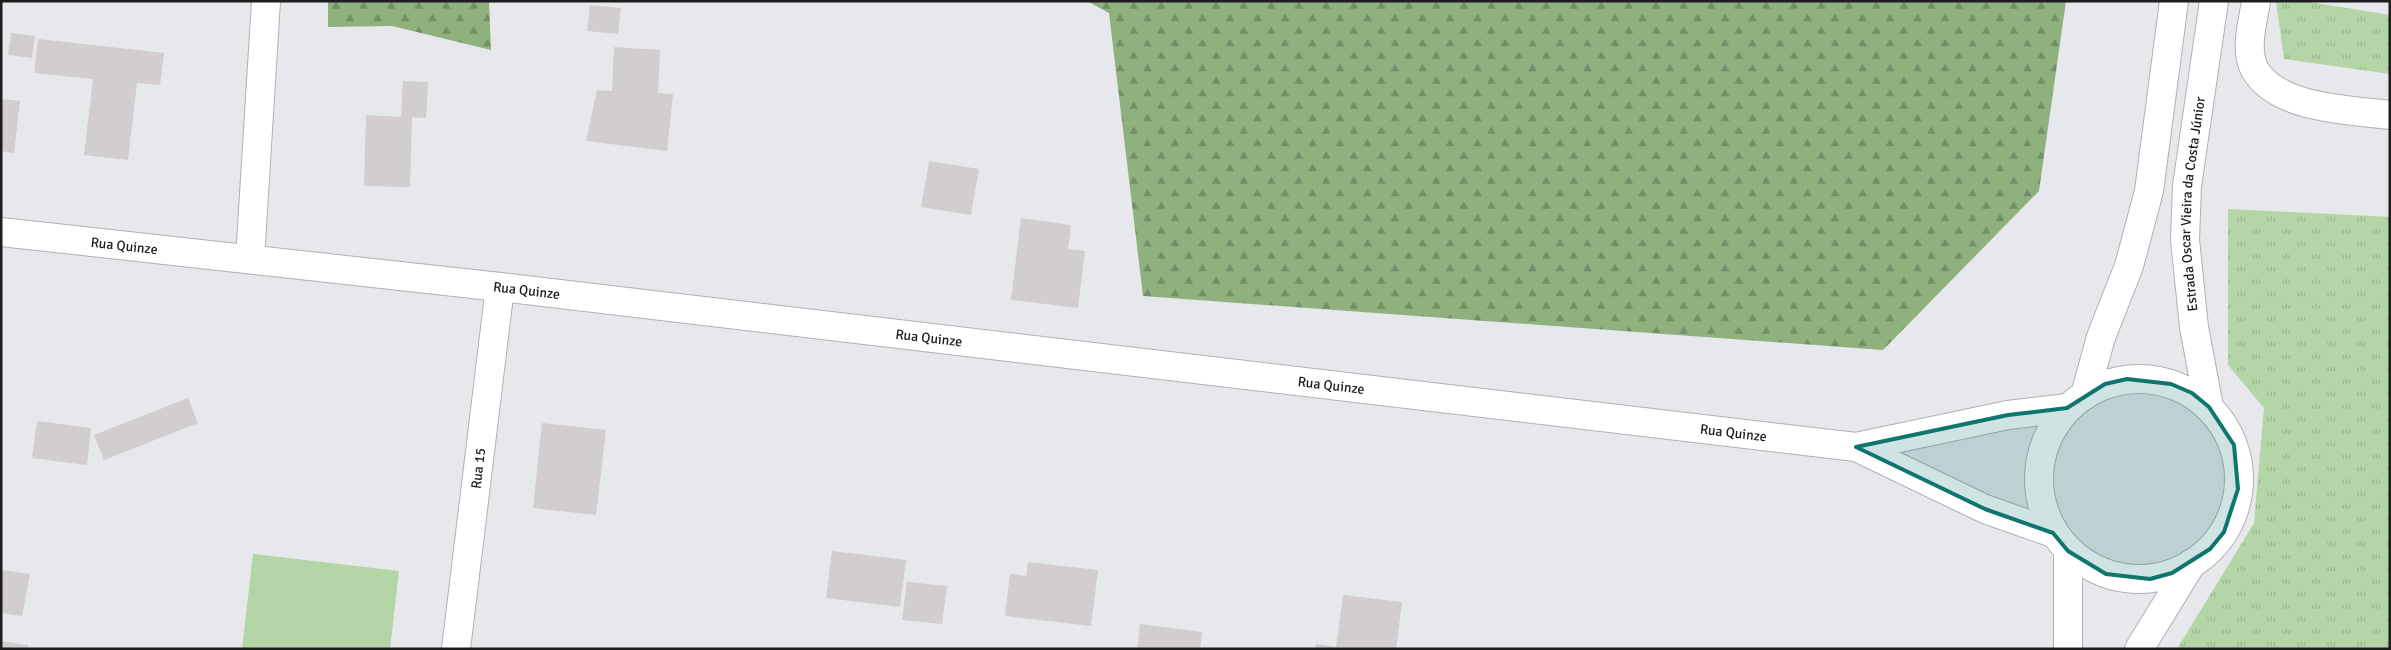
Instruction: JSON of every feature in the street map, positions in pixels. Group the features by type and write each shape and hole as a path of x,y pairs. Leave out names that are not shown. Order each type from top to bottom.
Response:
{"street":[{"path":"250,259 266,1"},
{"path":"2076,402 2129,266 2148,191 2174,1"},
{"name":"Estrada Oscar Vieira da Costa Júnior","path":"2209,407 2194,327 2185,240 2188,186 2214,1"},
{"path":"2256,1 2250,43 2254,69 2264,81 2282,94 2306,104 2390,115"},
{"name":"Rua Quinze","path":"1,232 500,287 1856,447 2076,402"},
{"name":"Rua 15","path":"456,649 500,287"},
{"path":"2068,649 2061,542 2044,513 2038,491 2039,468 2044,447 2054,426 2076,402 2105,384 2127,379 2150,379 2192,393 2209,407 2223,425 2234,445 2239,467 2238,489 2233,511 2224,532 2210,549 2192,563 2139,649"},
{"name":"Rua Quinze","path":"1856,447 1985,509 2061,542 2086,564 2099,571 2127,579 2150,579 2172,574 2192,563"}],"highlighted area":[{"path":"2127,379 2171,384 2192,393 2209,407 2234,445 2238,489 2224,532 2210,549 2172,573 2150,579 2106,574 2068,551 2053,533 1985,509 1856,447 2008,415 2067,408 2105,384"}],"green space":[{"path":"328,1 489,1 491,50 392,26 328,27"},
{"path":"1087,1 2066,1 2039,191 1883,350 1143,296 1109,13"},
{"path":"2276,1 2303,1 2390,15 2390,74 2284,59"},
{"path":"2228,209 2390,217 2390,649 2177,649 2254,523 2264,408 2228,365"},
{"path":"253,554 399,571 390,649 242,649"}],"building":[{"path":"590,5 621,8 618,34 587,31"},
{"path":"11,33 35,36 32,58 8,55"},
{"path":"38,39 164,53 160,85 137,83 128,160 84,155 93,79 34,73"},
{"path":"614,47 660,50 658,93 673,94 667,151 586,141 597,90 612,91"},
{"path":"403,81 428,82 426,118 412,117 410,187 364,186 366,115 401,117"},
{"path":"1,99 20,101 14,153 1,151"},
{"path":"929,161 979,169 971,215 921,207"},
{"path":"1021,218 1071,225 1068,249 1085,251 1078,308 1011,300"},
{"path":"188,398 198,423 104,460 94,435"},
{"path":"37,421 91,428 87,465 32,458"},
{"path":"542,423 606,430 596,515 533,508"},
{"path":"832,551 906,560 900,607 826,598"},
{"path":"1028,562 1098,570 1091,626 1005,616 1010,574 1026,576"},
{"path":"1,570 30,574 22,616 1,613"},
{"path":"907,582 947,586 942,624 902,620"},
{"path":"1343,595 1402,602 1396,649 1315,649 1316,644 1336,647"},
{"path":"1140,624 1202,632 1200,649 1137,649"},
{"path":"1,641 28,645 28,649 1,649"}]}
